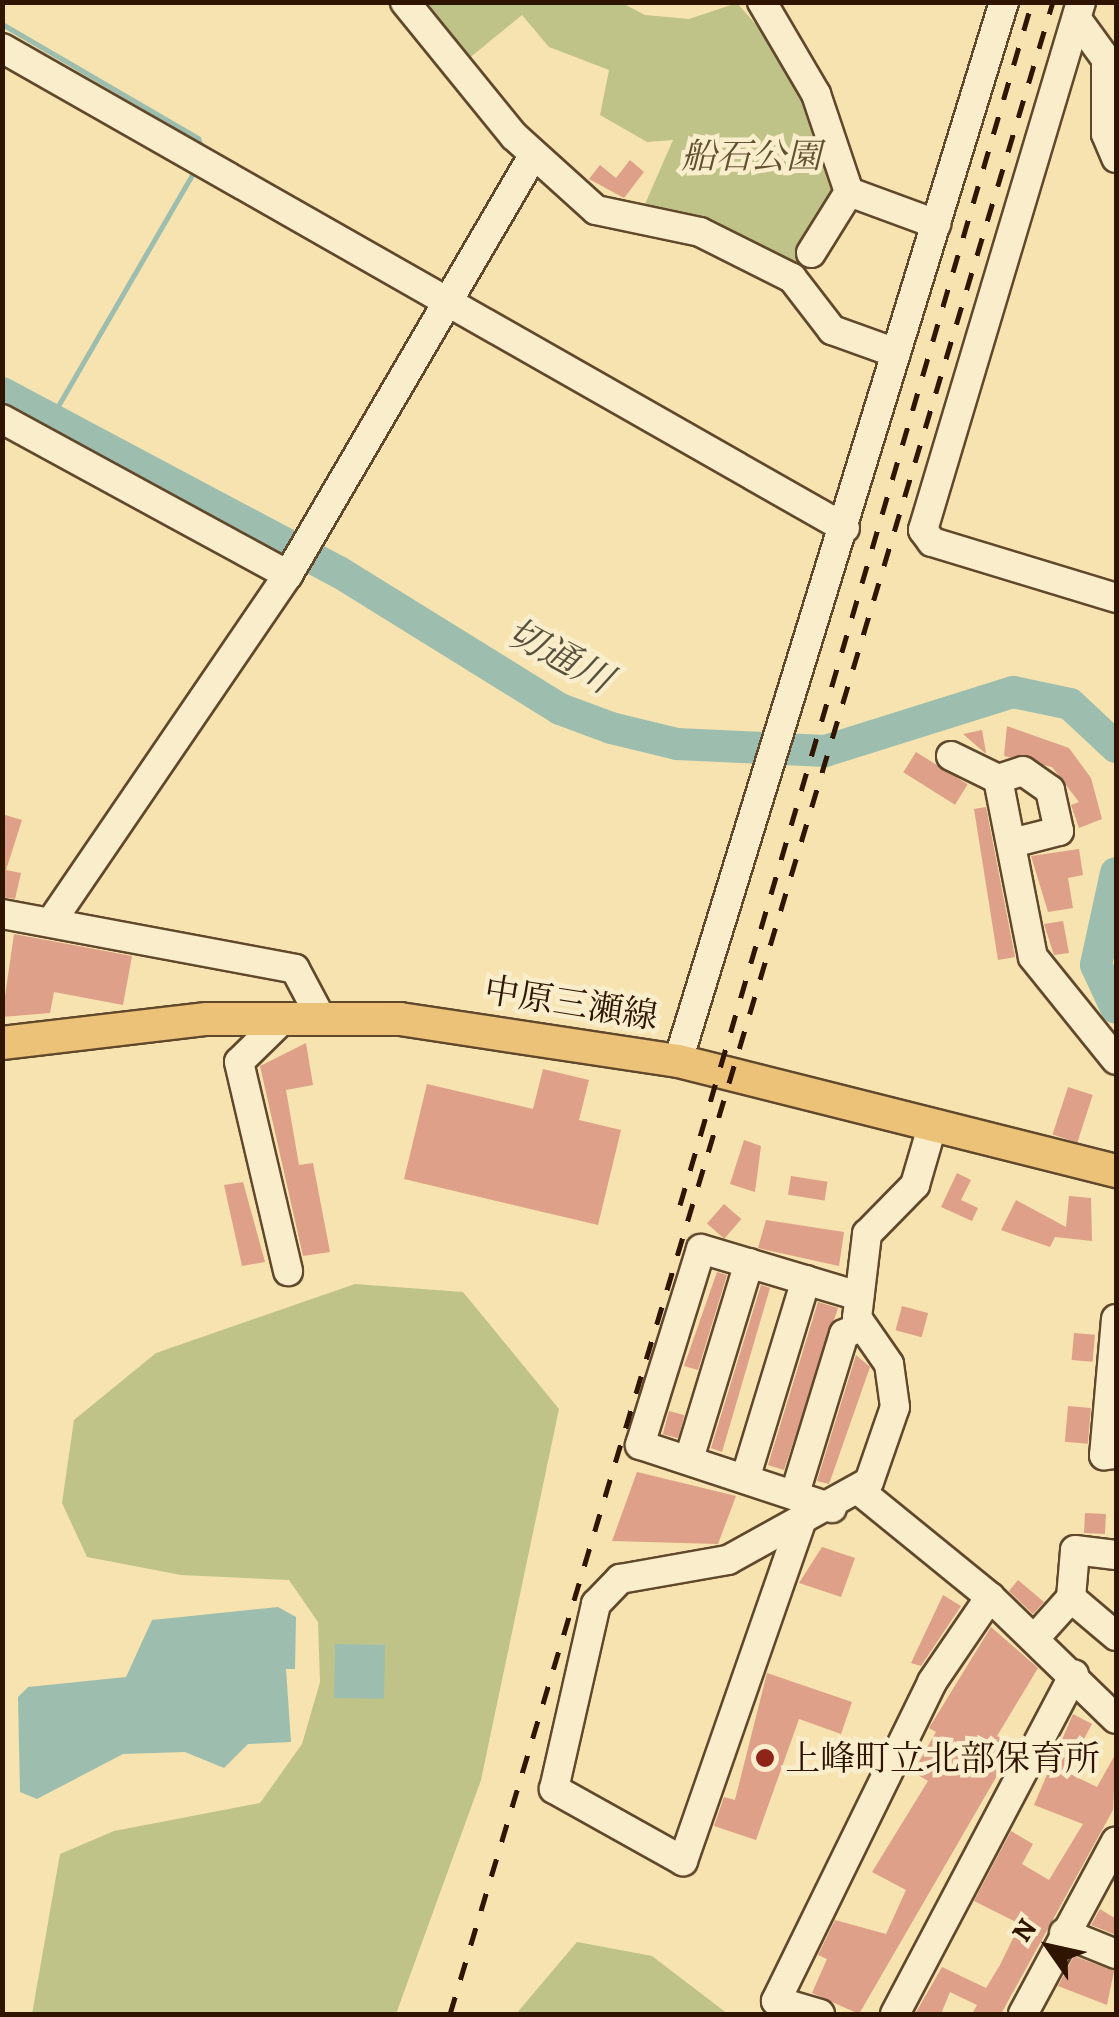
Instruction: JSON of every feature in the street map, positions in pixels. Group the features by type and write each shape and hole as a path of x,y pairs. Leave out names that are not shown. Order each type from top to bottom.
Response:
{"main road":[{"name":"中原三瀬線","path":"2,1044 320,1016 544,1037 678,1060 1116,1171"}],"street":[{"path":"405,2 533,155 606,216 700,232 792,278 832,330 896,353"},
{"path":"762,2 816,94 849,192"},
{"path":"678,1060 757,780 845,528 1004,2"},
{"path":"1080,12 1106,59 1106,134 1116,158"},
{"path":"1080,12 923,530 932,542 1116,598"},
{"path":"2,48 446,296 845,528"},
{"path":"51,922 288,575 446,296 533,155"},
{"path":"849,192 936,224"},
{"path":"810,253 849,192"},
{"path":"2,419 288,575"},
{"path":"951,756 998,779 1023,771 1050,790 1058,831 1016,842"},
{"path":"998,779 1016,842 1033,958 1116,1060"},
{"path":"2,914 295,969 320,1016"},
{"path":"285,1017 239,1062 288,1271"},
{"path":"800,1525 683,1861 554,1788 596,1604 632,1572 728,1560 861,1492 895,1390 889,1364 858,1328 859,1296 871,1225 916,1186 932,1127"},
{"path":"832,1508 796,1490 640,1445 700,1248 859,1296"},
{"path":"689,1459 749,1263"},
{"path":"746,1476 806,1280"},
{"path":"1116,1319 1104,1455 1116,1454"},
{"path":"796,1490 844,1334 858,1328"},
{"path":"861,1492 990,1597 1074,1674 1116,1719"},
{"path":"1034,1638 1071,1598 1075,1550 1116,1554"},
{"path":"820,2014 776,2001 932,1682 990,1597"},
{"path":"1071,1598 1116,1636"},
{"path":"894,2014 1074,1674"},
{"path":"1022,2014 1116,1840"},
{"path":"1064,1933 1116,1954"}],"green space":[{"name":"船石公園","path":"428,3 622,3 645,15 689,19 737,3 760,29 767,23 816,103 844,197 794,264 706,220 645,204 673,140 647,142 600,115 609,70 549,47 522,15 467,60"},
{"path":"355,1284 463,1292 559,1409 481,1780 396,2014 32,2014 60,1854 114,1831 260,1803 302,1744 320,1682 318,1622 289,1580 181,1575 87,1557 62,1503 74,1420 156,1353"},
{"path":"577,1942 652,1956 728,2014 516,2014"}],"shaded area":[{"path":"278,1607 296,1617 295,1669 286,1669 291,1742 248,1744 224,1768 185,1752 123,1754 37,1799 20,1792 18,1697 28,1687 126,1677 152,1620"},
{"path":"335,1644 385,1645 384,1699 334,1698"}],"building":[{"path":"630,160 644,172 624,198 589,179 600,165 616,178"},
{"path":"1007,726 1069,748 1091,778 1102,819 1079,828 1071,805 1079,802 1052,767 1004,756"},
{"path":"982,730 986,753 963,734"},
{"path":"916,752 968,784 955,805 903,772"},
{"path":"986,807 1015,957 998,960 974,809"},
{"path":"2,814 22,820 6,870 21,873 15,899 2,897"},
{"path":"1079,849 1083,875 1068,878 1073,908 1048,912 1031,856"},
{"path":"1063,921 1069,953 1054,955 1044,924"},
{"path":"14,934 132,956 123,1005 54,992 50,1013 2,1017"},
{"path":"306,1043 313,1085 286,1090 299,1165 313,1163 330,1252 303,1256 260,1066"},
{"path":"543,1069 589,1080 579,1120 621,1130 598,1225 404,1179 427,1084 533,1109"},
{"path":"1068,1087 1093,1095 1077,1143 1053,1135"},
{"path":"744,1140 761,1146 755,1192 730,1184"},
{"path":"957,1173 971,1180 961,1200 978,1208 972,1221 941,1207"},
{"path":"791,1176 828,1182 825,1201 788,1195"},
{"path":"243,1182 265,1262 242,1266 224,1185"},
{"path":"1069,1196 1091,1198 1092,1241 1055,1237 1050,1247 1001,1230 1016,1200 1066,1227"},
{"path":"724,1204 741,1219 724,1239 707,1224"},
{"path":"766,1220 844,1232 839,1266 758,1248"},
{"path":"717,1272 727,1275 698,1370 684,1366"},
{"path":"761,1285 770,1288 722,1452 711,1448"},
{"path":"818,1302 838,1308 784,1470 768,1465"},
{"path":"902,1306 928,1313 922,1337 896,1330"},
{"path":"1074,1333 1095,1335 1093,1362 1072,1360"},
{"path":"856,1355 870,1367 829,1484 817,1481"},
{"path":"1068,1406 1091,1408 1088,1444 1065,1442"},
{"path":"669,1411 684,1415 678,1438 663,1434"},
{"path":"637,1472 736,1496 718,1544 612,1541"},
{"path":"1085,1513 1106,1514 1105,1534 1084,1533"},
{"path":"822,1547 855,1558 841,1597 799,1583"},
{"path":"1018,1580 1044,1602 1033,1614 1009,1591"},
{"path":"943,1595 961,1606 921,1666 911,1663"},
{"path":"991,1627 1038,1668 997,1736 1008,1742 998,1774 859,2014 812,1993 827,1959 818,1955 835,1920 886,1934 906,1890 872,1872 928,1781 913,1772 936,1732 929,1728"},
{"path":"767,1673 852,1702 841,1734 799,1719 756,1840 714,1826 724,1797 735,1800"},
{"path":"1073,1714 1092,1724 1066,1772 1097,1787 1116,1753 1113,1810 1001,2014 972,2014 977,2005 950,1992 941,2014 915,2014 942,1967 986,1988 1000,1965 1020,1924 974,1901 1011,1831 1033,1844 1022,1864 1049,1880 1083,1824 1034,1805"},
{"path":"1100,1909 1116,1919 1116,1935 1091,1925"},
{"path":"1074,1956 1114,1971 1107,2005 1058,1986"}],"waterway":[{"path":"2,24 198,138 203,152"},
{"path":"51,418 194,171"},
{"name":"切通川","path":"2,393 339,572 560,709 611,728 677,744 825,751 1013,692 1070,704 1116,747"},
{"name":"切通川","path":"1116,873 1096,965 1116,1008"}],"railway":[{"path":"680,1205 1032,2"},
{"path":"450,2014 1053,2"}],"place":[{"name":"上峰町立北部保育所","path":"765,1758"}]}
